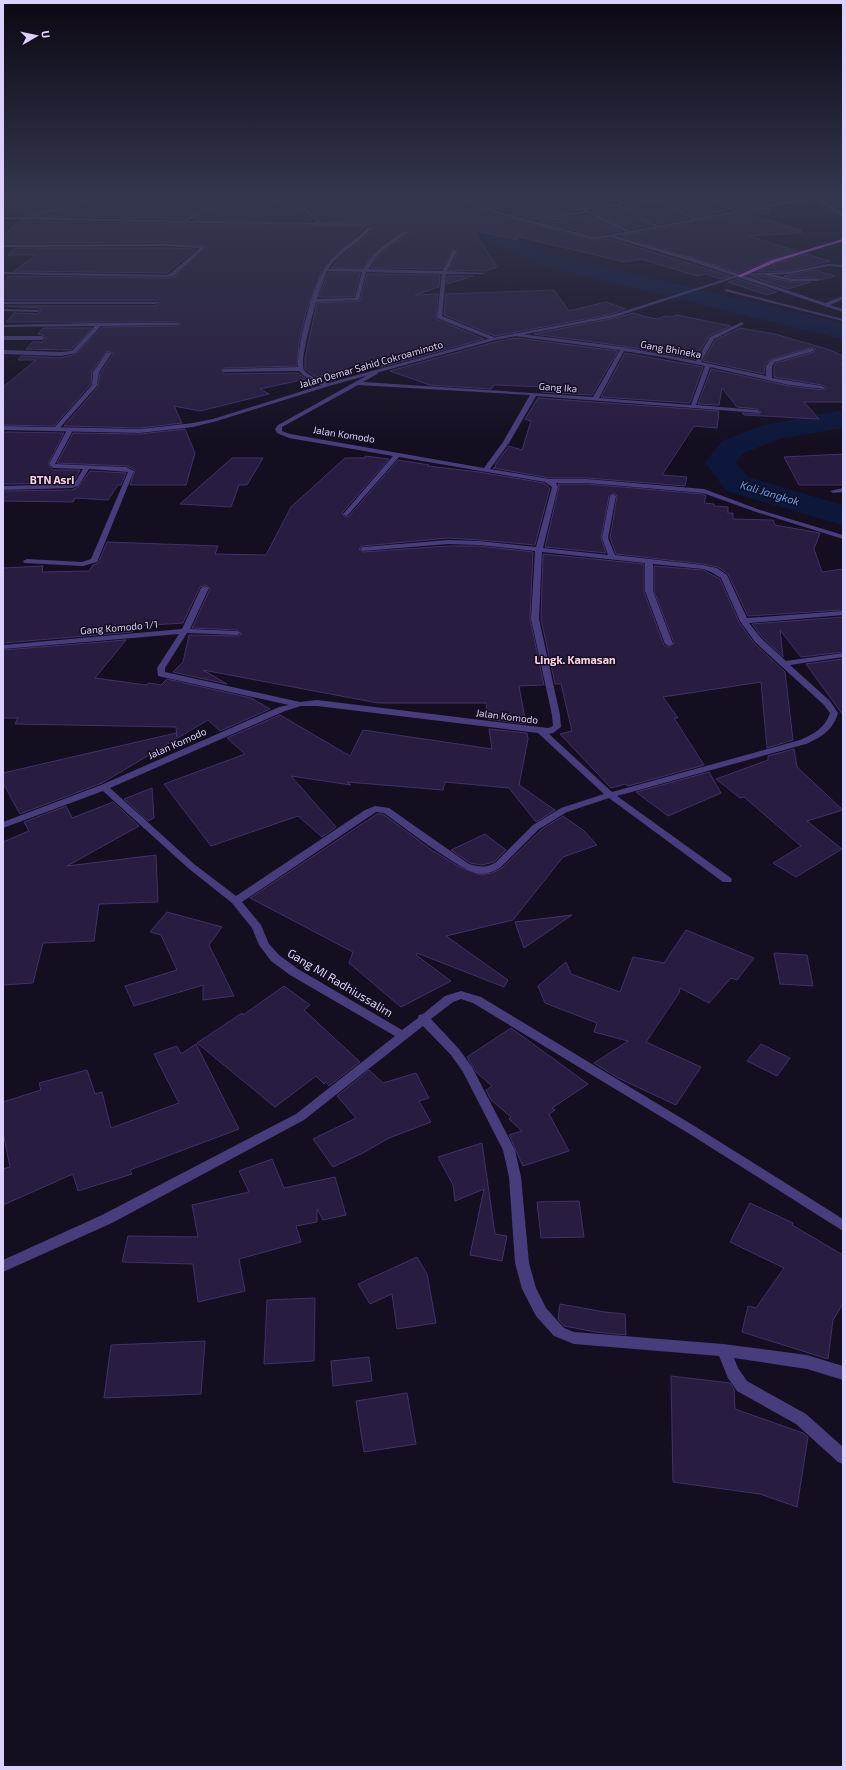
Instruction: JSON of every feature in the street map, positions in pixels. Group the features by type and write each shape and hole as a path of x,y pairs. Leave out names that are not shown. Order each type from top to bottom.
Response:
{"street":[{"path":"322,279 305,333 301,360 302,369 305,374 327,385"},
{"path":"315,301 357,299 362,279"},
{"path":"443,279 439,317 494,339"},
{"name":"Jalan Oemar Sahid Cokroaminoto","path":"3,428 140,431 193,425 215,420 327,385 494,339 628,312 732,279"},
{"path":"747,279 843,311"},
{"path":"785,279 816,280"},
{"path":"726,290 843,320"},
{"path":"826,305 843,297"},
{"path":"3,303 155,303"},
{"path":"3,310 38,311"},
{"path":"698,362 712,338 742,323"},
{"path":"3,352 61,354 74,352 100,324"},
{"path":"3,326 178,324"},
{"name":"Gang Bhineka","path":"516,334 623,349 698,362 822,388"},
{"path":"3,338 42,338"},
{"path":"595,399 623,349"},
{"path":"769,378 769,366 773,361 812,350"},
{"path":"55,430 95,385 96,372 109,354"},
{"path":"693,406 708,365"},
{"path":"225,371 302,369"},
{"name":"Jalan Komodo","path":"3,825 104,787 282,709 300,704 317,703 541,731 552,730 558,724 535,619 539,549 555,487 551,481 289,436 279,432 278,429 280,426 375,373"},
{"name":"Gang Ika","path":"358,383 534,394 756,412"},
{"path":"486,469 506,443 534,394"},
{"path":"27,561 83,564 94,560 131,471 126,469 56,467 52,464 70,430"},
{"path":"346,514 398,454"},
{"path":"3,488 72,486 76,485 87,468"},
{"path":"551,481 587,481 704,491 758,512 843,537"},
{"path":"833,491 843,490"},
{"path":"612,558 605,538 613,496"},
{"path":"363,549 448,542 498,544 612,558 703,567 714,570 724,577 744,621 758,640 827,703 834,713 843,715"},
{"path":"649,561 649,591 669,644"},
{"path":"205,588 186,631 161,668 161,674 300,704"},
{"path":"744,621 843,613"},
{"name":"Gang Komodo 1/1","path":"3,647 186,631 238,634"},
{"path":"783,664 843,655"},
{"path":"236,901 368,812 375,809 386,810 466,866 474,870 484,871 498,865 536,827 564,810 610,795 808,740 826,729 834,713"},
{"path":"541,731 610,795 727,880"},
{"name":"Gang MI Radhiussalim","path":"104,787 191,866 236,901 257,927 264,945 275,958 294,972 403,1036"},
{"path":"3,1266 107,1219 300,1117 403,1036 423,1018 449,999 461,995 477,1000 666,1114 843,1226"},
{"path":"423,1018 455,1052 468,1070 509,1150 515,1177 522,1263 528,1289 541,1312 559,1332 574,1338 723,1350 807,1362 843,1373"},
{"path":"723,1350 732,1373 742,1386 801,1420 843,1457"}],"building":[{"path":"6,279 319,279 306,312 299,343 297,366 225,368 222,370 223,374 298,373 306,379 260,389 269,394 200,411 174,406 182,423 140,428 64,426 98,387 100,373 114,353 107,351 92,371 91,384 54,426 3,425 3,387 36,360 18,360 21,356 61,358 76,354 102,327 181,325 178,322 6,322 14,313 38,314 41,310 38,308 3,306 155,306 158,304 155,300 3,300 3,282"},
{"path":"326,279 359,279 354,297 319,297"},
{"path":"366,279 440,279 439,287 415,295 438,294 436,319 484,339 381,367 368,364 317,377 313,375 305,369 305,358 317,303 360,301"},
{"path":"447,279 465,279 447,284"},
{"path":"738,279 777,292 767,295 728,282"},
{"path":"758,279 776,279 791,282 811,282 788,289"},
{"path":"554,290 569,311 606,302 625,309 612,314 495,336 444,315 446,294"},
{"path":"634,313 658,319 664,316 670,317 677,315 731,326 709,336 695,359 623,346 534,334 615,318"},
{"path":"43,328 92,328 71,350 26,349 33,342 42,342 46,339 43,335 38,334"},
{"path":"740,328 775,334 830,350 843,356 843,362 841,364 843,365 843,402 804,402 819,419 744,415 742,413 759,414 761,412 757,409 737,407 722,388 719,405 698,404 711,369 789,386 826,389 826,387 822,385 774,377 774,366 776,363 814,352 816,349 813,347 771,359 765,365 764,374 703,361 715,340"},
{"path":"516,338 618,351 592,395 542,392 545,387 494,385 491,389 430,385 390,371 495,342"},
{"path":"625,353 703,367 690,403 601,397"},
{"path":"538,398 719,411 717,428 694,426 662,475 687,477 685,486 587,478 550,478 493,468 495,468 496,463 509,446 522,450 531,421 525,419"},
{"path":"185,429 195,453 186,485 130,485 135,470 127,466 57,463 73,433 140,434"},
{"path":"3,432 64,433 48,464 53,470 80,470 73,483 3,484"},
{"path":"843,454 843,485 799,485 784,457"},
{"path":"365,456 389,459 342,513 345,517 349,516 398,460 429,465 428,466 479,472 544,483 550,488 535,545 448,538 363,546 359,549 363,552 448,546 479,546 533,552 530,619 544,685 519,686 526,724 488,719 486,703 378,703 203,670 227,684 173,672 183,662 189,635 237,636 242,634 237,630 192,628 210,589 206,585 200,587 183,623 137,626 132,632 3,643 3,568 43,566 42,572 89,571 93,565 98,563 107,542 218,546 215,554 266,555 291,507 345,458 365,458"},
{"path":"232,458 263,458 247,485 239,485 231,507 180,504"},
{"path":"90,471 126,473 121,485 118,485 108,500 75,498 73,502 3,501 3,491 72,490 78,487"},
{"path":"558,484 587,484 703,494 706,496 704,503 714,504 714,506 728,507 728,513 733,513 733,519 773,520 775,525 820,533 814,549 822,572 843,569 843,610 748,616 728,574 718,567 616,554 610,538 617,496 614,493 609,496 601,538 606,553 545,547 559,487"},
{"path":"543,554 644,564 644,592 664,645 668,647 674,643 654,591 654,566 703,570 720,579 739,622 754,643 785,672 793,740 767,748 761,682 663,697 678,718 674,718 704,765 628,786 625,784 611,788 560,734 572,731 561,684 555,684 541,619"},
{"path":"843,617 843,652 801,657 780,630 783,657 762,637 752,624"},
{"path":"126,640 95,678 146,685 149,683 161,685 167,679 251,698 270,709 220,731 208,720 102,783 20,814 3,783 3,773 176,733 177,737 176,727 15,724 18,718 3,718 3,650"},
{"path":"843,659 843,715 806,664"},
{"path":"280,715 350,756 363,730 492,749 489,729 527,733 528,739 519,785 555,810 536,822 509,788 445,782 443,790 347,782 351,785 291,776 336,827 322,837 298,816 211,846 164,784 245,754 227,738"},
{"path":"794,749 797,767 843,810 807,821 842,849 796,877 773,863 801,846 744,797 740,798 716,779 768,760 768,756"},
{"path":"709,772 721,793 668,816 636,792"},
{"path":"152,788 154,818 148,821 124,799"},
{"path":"113,802 139,826 67,866 156,855 158,902 99,904 94,941 43,943 33,983 3,985 3,842 29,831 24,822 66,806 72,818"},
{"path":"377,814 383,814 433,851 460,867 481,875 492,873 502,868 542,829 563,816 583,830 597,845 563,857 513,920 446,936 508,980 504,987 417,953 416,955 451,981 401,1007 349,963 353,952 250,898"},
{"path":"485,834 506,850 494,862 482,865 470,863 451,850"},
{"path":"167,912 222,927 209,945 234,996 203,1000 203,985 134,1006 125,986 177,970 161,935 150,932"},
{"path":"572,915 524,948 515,922"},
{"path":"686,930 754,958 737,980 731,978 709,1003 680,988 679,993 646,1042 701,1067 676,1105 618,1078 594,1063 628,1041 594,1032 597,1023 545,1003 538,986 566,962 571,974 620,992 633,957 664,963"},
{"path":"774,953 807,955 813,986 780,984"},
{"path":"284,986 310,1005 304,1010 360,1062 329,1086 326,1082 324,1084 316,1076 275,1107 197,1043 242,1013 243,1015"},
{"path":"511,1028 588,1084 552,1108 555,1110 549,1114 569,1151 523,1166 509,1135 522,1131 509,1119 511,1117 491,1100 486,1090 492,1086 476,1072 467,1057"},
{"path":"196,1044 239,1129 130,1170 132,1174 78,1191 73,1174 3,1205 3,1169 10,1167 3,1132 3,1102 41,1090 39,1083 87,1070 95,1094 102,1092 111,1128 179,1103 154,1054 177,1046 181,1054"},
{"path":"761,1044 790,1058 777,1076 747,1061"},
{"path":"369,1070 383,1083 416,1073 429,1098 419,1101 431,1122 389,1138 363,1153 333,1167 313,1139 356,1118 337,1096"},
{"path":"482,1143 495,1234 507,1236 502,1261 470,1255 484,1189 455,1201 453,1185 438,1157"},
{"path":"272,1159 284,1188 335,1177 346,1215 323,1220 317,1209 317,1222 296,1226 301,1242 239,1259 245,1291 198,1302 193,1264 122,1262 128,1236 198,1237 192,1205 249,1192 239,1171"},
{"path":"579,1201 584,1237 541,1238 537,1202"},
{"path":"750,1203 793,1223 792,1225 843,1255 843,1304 833,1320 828,1359 742,1332 748,1306 756,1308 784,1268 730,1242"},
{"path":"417,1257 427,1274 436,1323 397,1329 392,1294 370,1304 358,1284"},
{"path":"315,1298 314,1361 264,1364 267,1300"},
{"path":"560,1304 625,1314 626,1335 596,1332 564,1326 558,1319"},
{"path":"205,1341 201,1394 104,1398 111,1345"},
{"path":"369,1357 372,1381 333,1386 331,1361"},
{"path":"671,1376 730,1383 734,1389 735,1409 803,1433 808,1437 797,1507 760,1494 673,1482"},
{"path":"407,1393 416,1444 364,1452 356,1401"}],"waterway":[{"name":"Kali Jangkok","path":"623,279 843,331"},
{"name":"Kali Jangkok","path":"843,419 773,431 733,447 720,462 737,484 843,515"}],"district":[{"name":"BTN Asri","path":"52,480"},
{"name":"Lingk. Kamasan","path":"575,660"}]}
